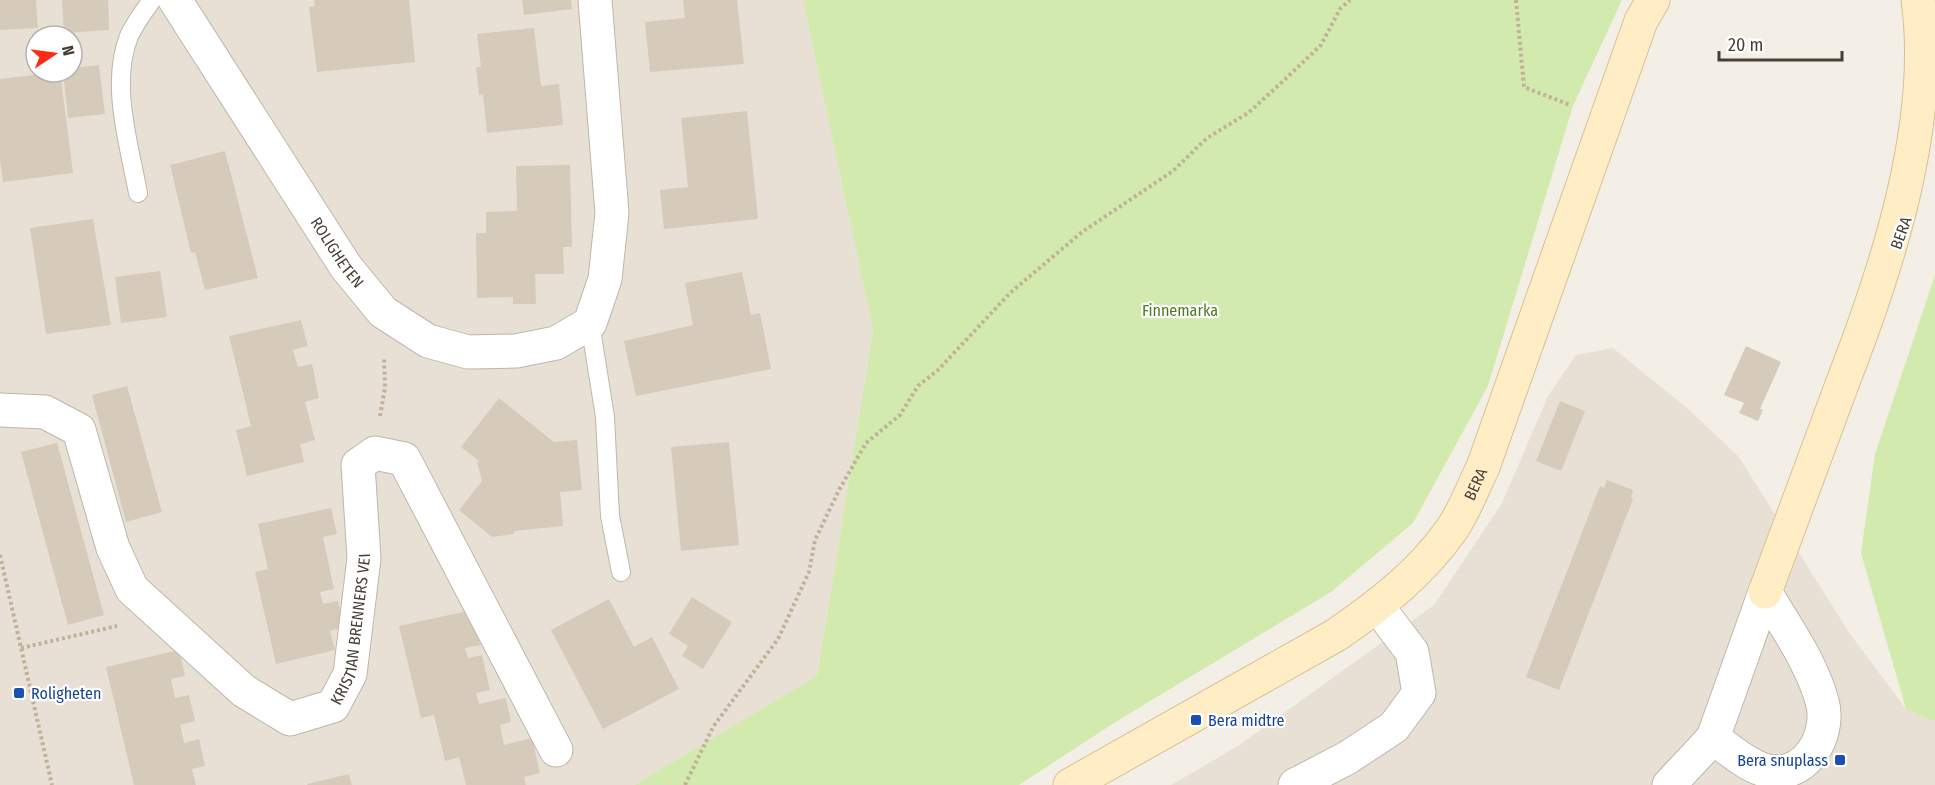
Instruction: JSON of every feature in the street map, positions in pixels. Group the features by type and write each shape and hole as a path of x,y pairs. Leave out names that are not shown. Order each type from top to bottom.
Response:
{"street":[{"name":"ROLIGHETEN","path":"175,0 346,267 383,312 428,342 468,352 516,351 556,343 590,323"},
{"path":"590,323 605,279 612,213 595,0"},
{"name":"BERA","path":"1070,785 1336,635 1378,607 1423,567 1453,527 1484,467 1641,21 1653,0"},
{"name":"BERA","path":"1713,738 1815,455 1905,223 1920,175 1928,131 1933,75 1928,26 1918,0"},
{"name":"KRISTIAN BRENNERS VEI","path":"0,410 45,412 79,430 113,548 132,589 244,691 290,719 333,706 350,674 364,558 358,465 375,453"},
{"path":"375,453 404,459 556,750"},
{"path":"1669,785 1713,738 1742,774 1764,770 1780,772 1797,766 1814,753 1823,732 1823,704 1813,673 1765,592"},
{"path":"1296,785 1347,758 1394,727 1419,693 1412,652 1378,607"}],"lane":[{"path":"138,193 122,98 123,62 129,36 152,0"},
{"path":"590,323 605,417 610,516 621,572"}],"path":[{"path":"685,785 713,727 778,639 809,572 815,540 866,443 900,415 918,386 945,363 1010,293 1082,232 1173,171 1207,138 1248,113 1280,84 1321,45 1340,9 1350,0"},
{"path":"1516,0 1524,87 1606,119"},
{"path":"375,453 385,388 383,312"},
{"path":"0,555 52,785"},
{"path":"21,648 67,638"}],"shaded area":[{"path":"0,0 803,0 873,331 817,676 634,785 0,785"},
{"path":"1613,348 1687,408 1739,457 1850,634 1906,709 1935,722 1935,785 1171,785 1238,746 1434,605 1502,503 1548,396 1576,355"}],"green space":[{"name":"Finnemarka","path":"803,0 1622,0 1573,106 1488,386 1413,523 1331,592 1117,721 1019,785 634,785 817,676 873,331"},
{"path":"1935,275 1935,722 1906,709 1861,553 1875,454"}],"building":[{"path":"0,0 36,0 38,24 24,24 24,29 0,30"},
{"path":"62,0 108,0 109,30 84,32 84,24 63,24"},
{"path":"314,0 409,0 415,62 317,72 309,7 315,6"},
{"path":"522,0 571,0 572,9 524,15"},
{"path":"683,0 737,0 744,64 650,72 645,22 685,18"},
{"path":"534,28 541,86 559,84 563,125 487,133 483,94 479,95 476,67 481,67 477,34"},
{"path":"99,65 105,114 68,118 64,84 84,84 84,67"},
{"path":"24,76 24,84 62,84 73,173 3,182 0,160 0,79"},
{"path":"747,111 758,219 664,229 660,190 688,187 681,118"},
{"path":"225,151 258,278 205,290 195,252 191,253 170,165"},
{"path":"570,165 572,247 563,247 564,274 535,274 536,304 513,304 513,297 477,298 476,233 486,233 486,212 517,211 516,166"},
{"path":"93,219 111,325 46,334 30,228"},
{"path":"160,271 167,317 121,323 115,277"},
{"path":"742,272 751,315 760,313 771,369 636,396 624,341 693,325 685,283"},
{"path":"301,320 308,346 293,350 298,367 312,364 319,398 305,402 315,440 300,444 304,462 247,476 236,430 251,426 229,336"},
{"path":"1746,346 1781,362 1760,409 1763,410 1758,421 1739,413 1744,403 1724,395"},
{"path":"127,386 162,512 126,522 92,395"},
{"path":"499,398 554,442 577,440 582,490 560,492 563,526 514,531 514,534 492,537 459,510 482,481 477,462 480,462 461,447"},
{"path":"1560,401 1585,411 1561,471 1536,461"},
{"path":"729,442 739,545 681,551 671,447"},
{"path":"57,443 104,615 68,625 21,452"},
{"path":"1607,480 1633,490 1631,498 1633,499 1559,690 1526,677 1600,486 1604,488"},
{"path":"331,508 337,534 323,537 334,589 320,592 323,604 338,601 344,627 330,631 335,650 276,664 255,572 268,569 258,524"},
{"path":"692,597 732,622 703,669 682,656 688,646 669,634"},
{"path":"609,599 634,647 652,637 679,689 603,729 551,630"},
{"path":"472,610 480,645 465,648 468,658 482,655 490,690 476,693 479,704 506,698 511,722 500,725 504,745 532,738 540,773 524,777 526,785 466,785 459,757 445,761 434,715 421,718 399,626"},
{"path":"179,650 185,676 171,679 175,698 189,695 195,721 180,725 184,743 199,739 205,766 192,769 196,785 134,785 106,667"},
{"path":"349,774 352,785 307,784"}],"place":[{"name":"Roligheten","path":"19,693"},
{"name":"Bera midtre","path":"1196,720"},
{"name":"Bera snuplass","path":"1840,760"}]}
